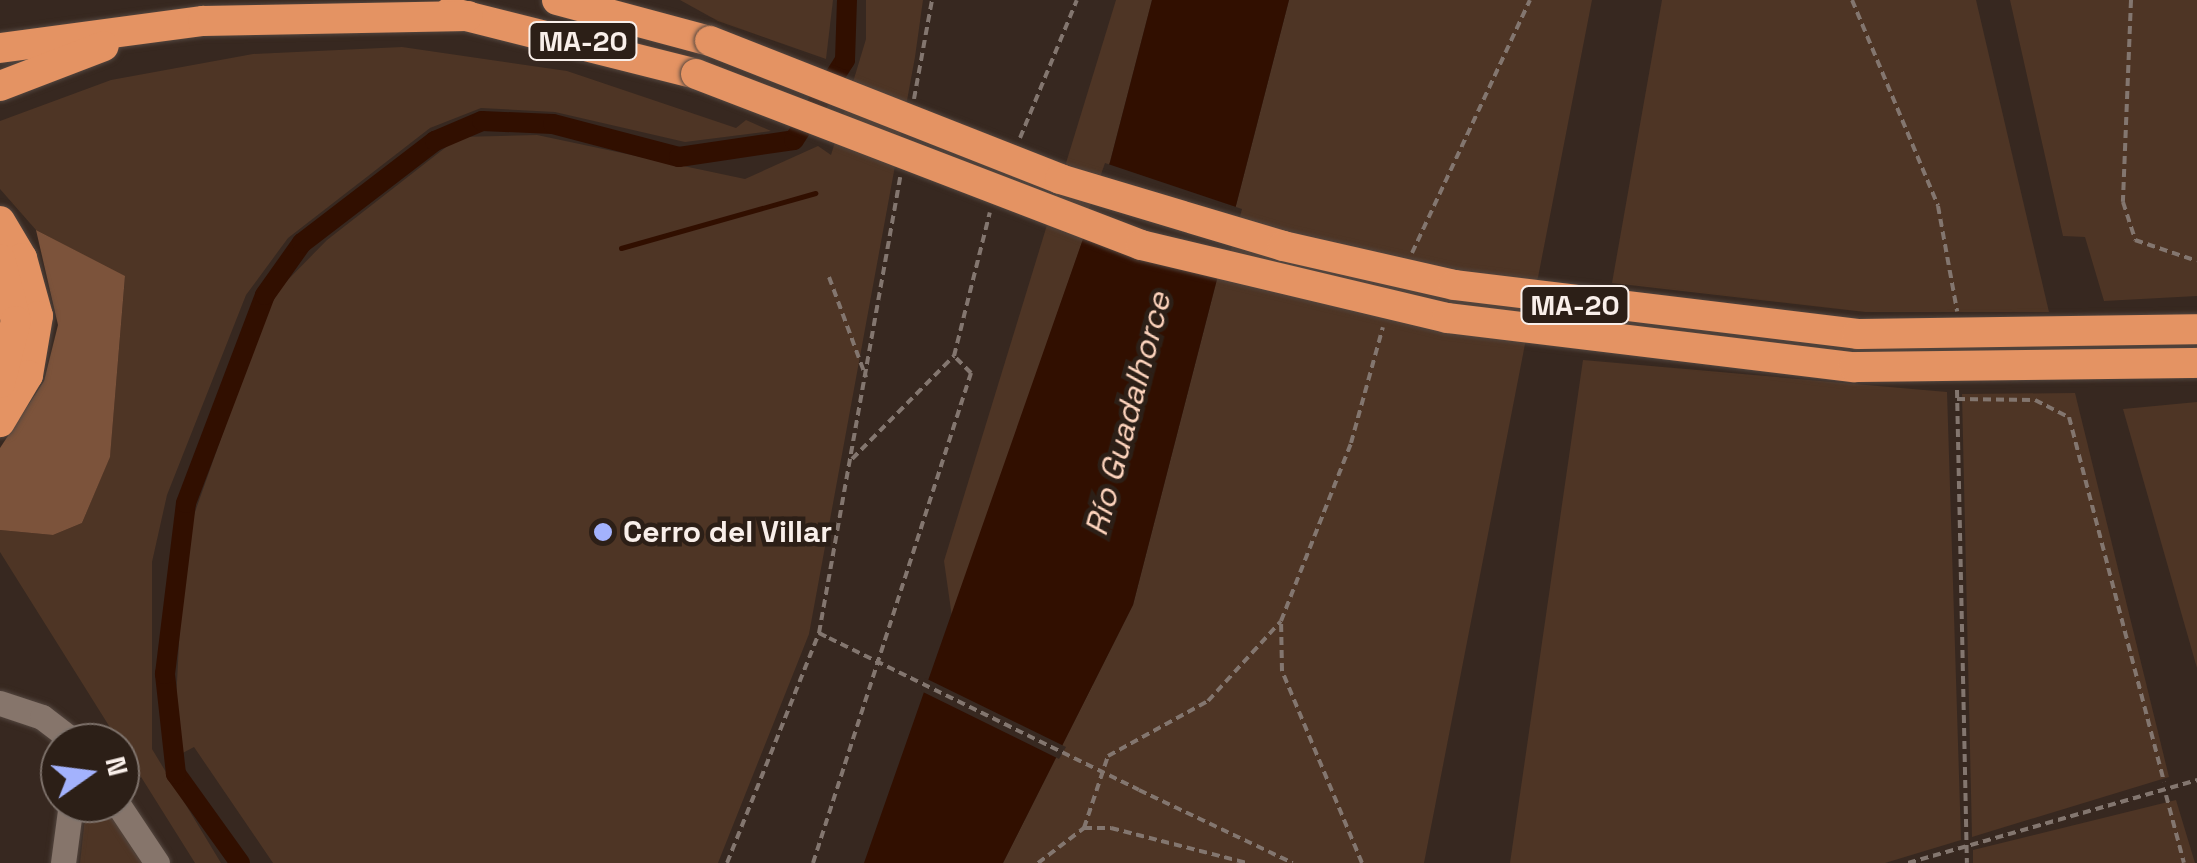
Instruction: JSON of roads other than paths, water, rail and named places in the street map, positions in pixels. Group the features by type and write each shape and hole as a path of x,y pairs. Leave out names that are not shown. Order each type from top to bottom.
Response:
{"highway":[{"name":"MA-20","path":"373,0 468,16 696,74 1122,239 1447,318 1854,367 2197,363"},
{"name":"MA-20","path":"556,0 710,41 1076,184 1454,285 1627,313 1857,334 2197,329"},
{"path":"0,48 203,21 468,16"},
{"path":"0,86 79,53 203,21"},
{"path":"0,221 22,258 38,316 28,374 0,422"},
{"path":"0,259 16,321 0,382"}],"street":[{"path":"0,703 50,723"},
{"path":"64,863 69,823"},
{"path":"130,823 157,863"}],"water":[{"name":"Río Guadalhorce","path":"1152,0 1289,0 1133,605 1003,863 864,863 1110,162"}],"waterway":[{"path":"240,863 176,774 165,674 186,503 265,295 302,243 435,141 482,121 553,124 679,157 794,140 845,60 847,0"},
{"path":"621,248 815,193"}],"place":[{"name":"Cerro del Villar","path":"603,532"}]}
